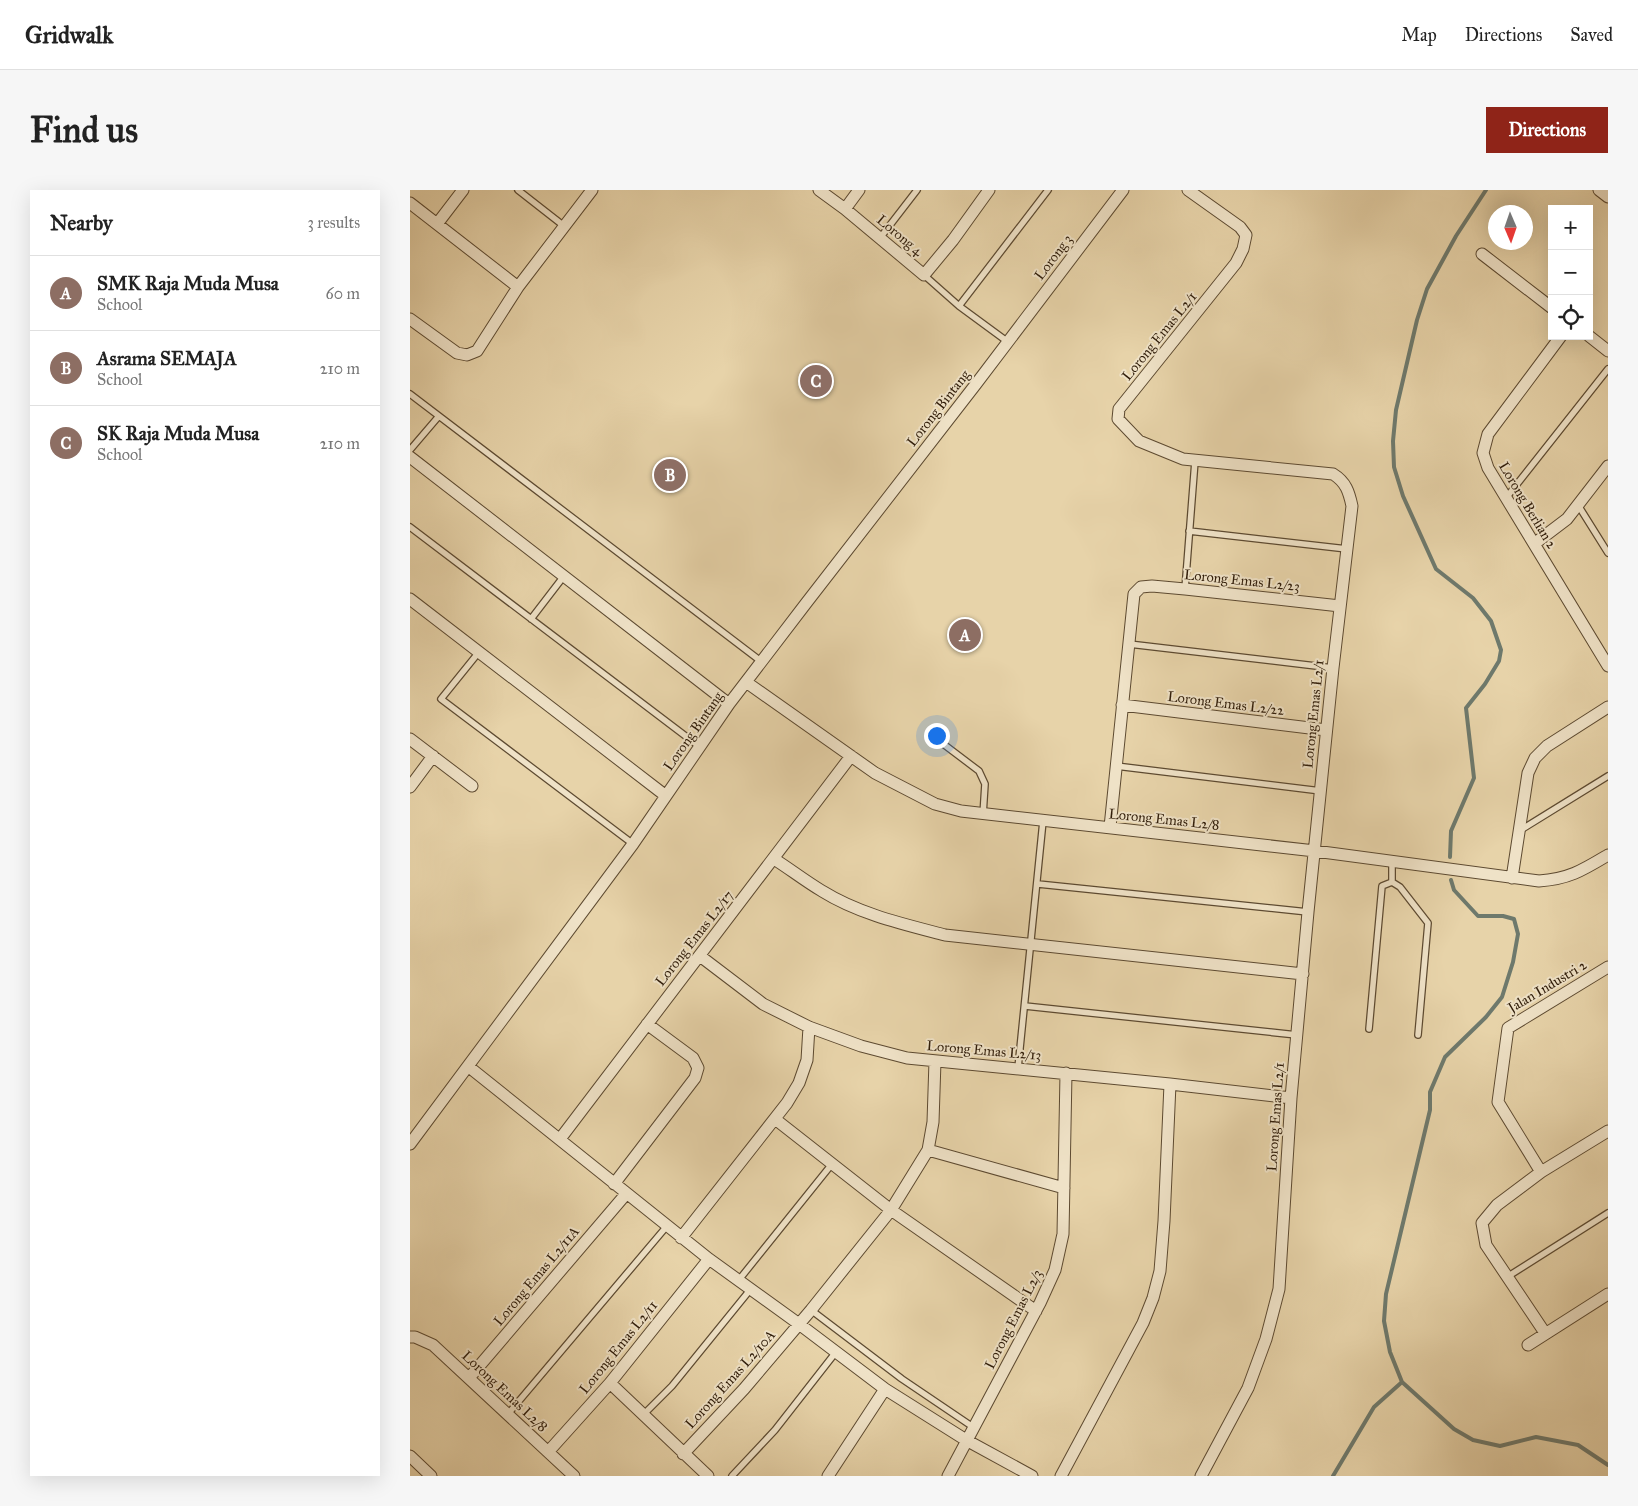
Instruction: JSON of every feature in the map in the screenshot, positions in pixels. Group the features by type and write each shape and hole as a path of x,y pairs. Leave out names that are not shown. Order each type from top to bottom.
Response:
{"street":[{"path":"437,224 463,190"},
{"path":"410,319 457,353 468,355 477,350 518,287 592,190"},
{"name":"Lorong 4","path":"819,190 845,209 924,275 953,240 989,190"},
{"path":"845,209 859,190"},
{"name":"Lorong 3","path":"1008,342 1123,190"},
{"name":"Lorong Emas L2/1","path":"1188,190 1240,227 1246,235 1243,249 1236,264 1119,409 1118,419 1139,441 1182,459 1333,474 1342,480 1349,492 1352,506 1326,730 1308,912 1291,1098 1278,1290 1266,1339 1248,1388 1201,1476"},
{"path":"1599,190 1608,197"},
{"path":"410,203 518,287"},
{"path":"1482,254 1548,305"},
{"path":"1593,339 1608,351"},
{"name":"Lorong Berlian 2","path":"1558,340 1488,434 1483,453 1488,468 1608,666"},
{"name":"Lorong Bintang","path":"410,1144 633,844 729,704 1008,342"},
{"path":"410,457 729,704"},
{"path":"1534,544 1568,519 1608,466"},
{"name":"Lorong Emas L2/23","path":"1129,644 1134,594 1141,587 1185,589 1340,606"},
{"path":"410,599 666,796"},
{"path":"1110,827 1129,644"},
{"name":"Lorong Emas L2/8","path":"746,682 875,773 935,804 955,810 983,815 1110,827 1315,851 1539,881 1566,877 1580,872 1608,855"},
{"name":"Lorong Emas L2/22","path":"1122,706 1326,730"},
{"path":"1512,878 1528,773 1535,758 1547,746 1608,707"},
{"path":"410,739 472,786"},
{"path":"410,787 432,756"},
{"name":"Lorong Emas L2/17","path":"560,1139 851,756"},
{"path":"774,858 822,892 900,924 945,935 1303,974"},
{"name":"Lorong Emas L2/13","path":"700,956 764,1004 809,1027 861,1046 907,1058 1018,1068 1291,1098"},
{"name":"Jalan Industri 2","path":"1541,1172 1498,1102 1508,1028 1608,967"},
{"path":"614,1184 695,1078 698,1068 693,1058 647,1024"},
{"path":"681,1238 776,1119 799,1083 807,1060 809,1027"},
{"path":"935,1061 932,1122 928,1150 1064,1188"},
{"path":"469,1067 681,1238 885,1389 966,1440 1032,1476"},
{"name":"Lorong Emas L2/3","path":"948,1476 1036,1311 1055,1270 1063,1234 1066,1073"},
{"path":"1062,1476 1143,1323 1153,1298 1160,1271 1170,1084"},
{"path":"776,1119 891,1210 1036,1311"},
{"path":"1545,1333 1486,1246 1482,1223 1497,1204 1541,1172 1608,1130"},
{"name":"Lorong Emas L2/10A","path":"684,1454 744,1389 811,1310 891,1210 928,1150"},
{"name":"Lorong Emas L2/11A","path":"469,1378 626,1194"},
{"name":"Lorong Emas L2/11","path":"548,1452 610,1383 709,1259"},
{"path":"1528,1344 1608,1294"},
{"name":"Lorong Emas L2/8","path":"410,1337 415,1337 433,1345 574,1476"},
{"path":"610,1383 708,1476"},
{"path":"828,1476 885,1389"},
{"path":"410,1456 431,1476"}],"lane":[{"path":"880,238 917,190"},
{"path":"959,306 1048,190"},
{"path":"521,191 564,226"},
{"path":"924,275 959,306 1008,342"},
{"path":"1506,498 1608,369"},
{"path":"410,394 762,662"},
{"path":"410,450 439,416"},
{"path":"1185,589 1195,461"},
{"path":"1578,505 1608,553"},
{"path":"410,527 700,747"},
{"path":"1190,531 1347,549"},
{"path":"531,619 564,576"},
{"path":"1129,644 1333,668"},
{"path":"479,652 441,700 633,844"},
{"path":"938,740 979,771 985,784 983,815"},
{"path":"1116,766 1321,791"},
{"path":"1519,831 1608,776"},
{"path":"1018,1068 1032,945 1043,821"},
{"path":"1392,861 1392,882"},
{"path":"1369,1029 1382,886 1392,882"},
{"path":"1392,882 1400,887 1428,923 1418,1035"},
{"path":"1038,884 1308,912"},
{"path":"1025,1006 1297,1035"},
{"path":"738,1281 832,1164"},
{"path":"1507,1277 1608,1214"},
{"path":"508,1414 667,1226"},
{"path":"643,1415 672,1386 750,1290"},
{"path":"811,1310 902,1379 973,1427"},
{"path":"732,1476 775,1430 836,1352"}],"waterway":[{"path":"1450,857 1451,831 1474,778 1466,708 1485,684 1499,661 1501,650 1491,621 1473,598 1436,569 1403,496 1394,467 1393,441 1396,410 1417,320 1427,289 1456,236 1486,190"},
{"path":"1451,880 1454,890 1478,916 1503,916 1514,919 1518,934 1513,962 1502,997 1486,1017 1445,1057 1430,1092 1430,1110 1386,1294 1384,1321 1390,1352 1402,1382 1454,1429 1473,1440 1500,1446 1536,1437 1578,1445 1608,1465"},
{"path":"1333,1476 1374,1407 1402,1382"}],"place":[{"name":"SK Raja Muda Musa","path":"816,381"},
{"name":"Asrama SEMAJA","path":"670,475"},
{"name":"SMK Raja Muda Musa","path":"965,635"}]}
